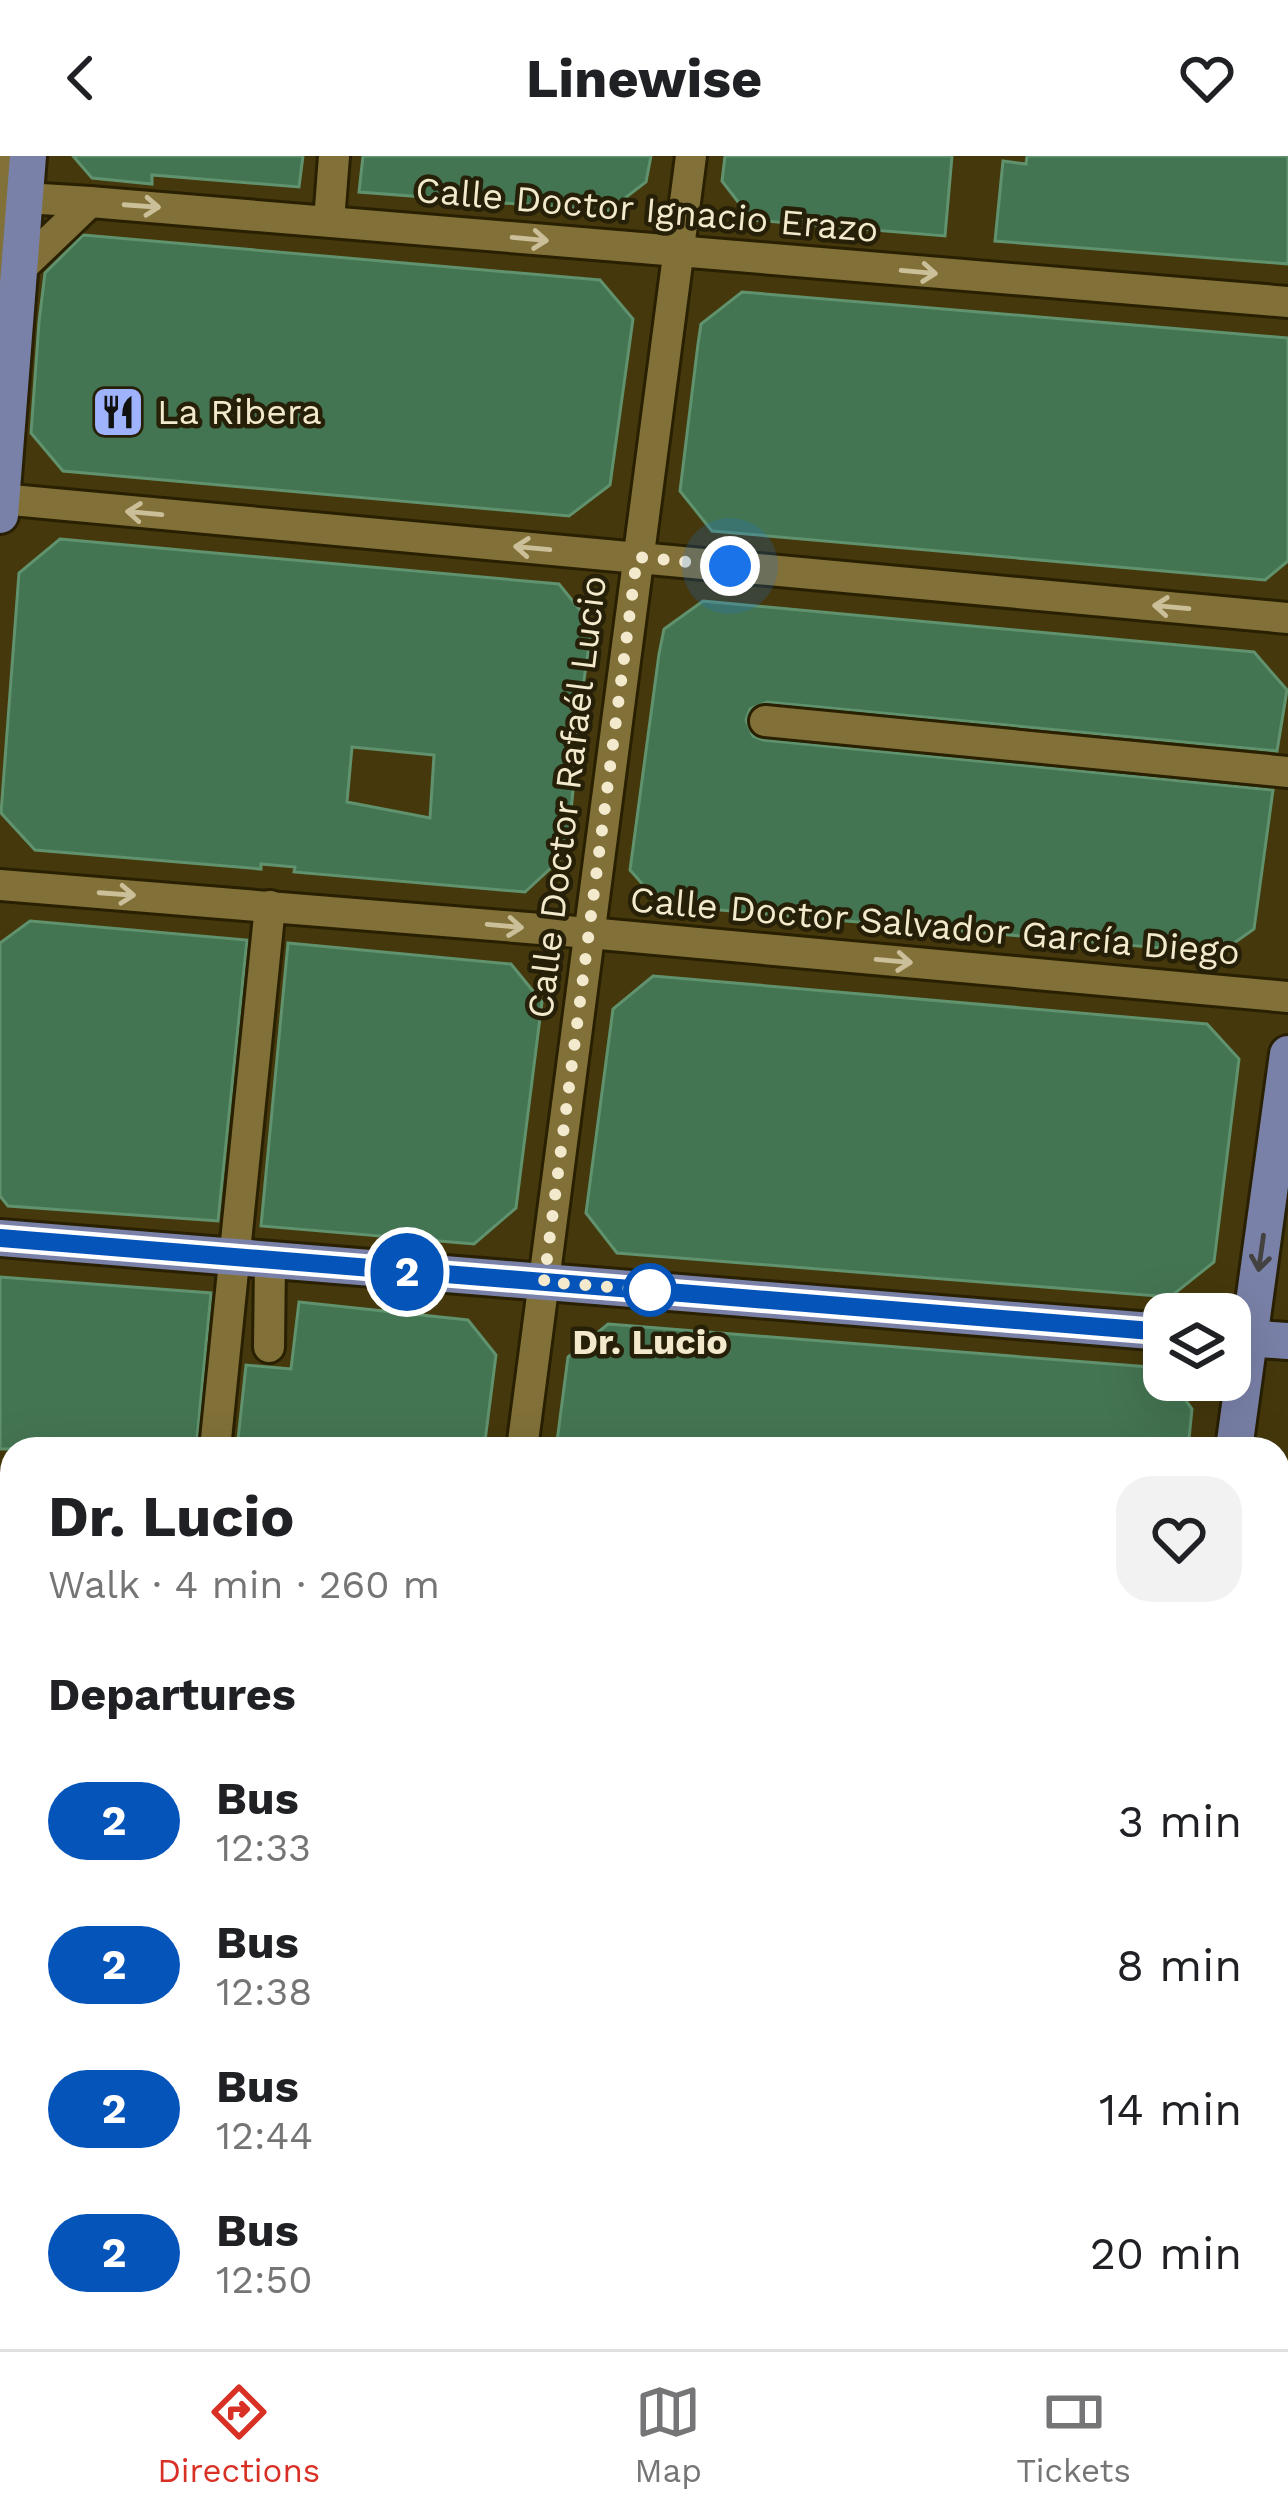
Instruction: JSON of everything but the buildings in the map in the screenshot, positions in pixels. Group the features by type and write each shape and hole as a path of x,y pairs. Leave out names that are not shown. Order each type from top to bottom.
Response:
{"main road":[{"path":"0,515 10,203 28,156"},
{"path":"1248,1293 1288,1054"},
{"path":"0,1238 1143,1329"},
{"path":"1251,1339 1288,1342"},
{"path":"1235,1437 1237,1401"}],"street":[{"path":"9,156 10,203"},
{"path":"329,221 334,156"},
{"name":"Calle Doctor Rafaél Lucio","path":"524,1437 691,156"},
{"path":"10,275 90,202"},
{"name":"Calle Doctor Ignacio Erazo","path":"10,203 90,202 1288,302"},
{"path":"1,500 1288,618"},
{"path":"765,721 1288,772"},
{"name":"Calle Doctor Salvador García Diego","path":"0,885 589,933 1288,998"},
{"path":"217,1437 253,1259 270,906"},
{"path":"253,1259 268,1347"}],"bus line":[{"name":"2","path":"0,1238 1143,1330"}],"place":[{"name":"La Ribera","path":"118,412"},
{"name":"Dr. Lucio","path":"650,1290"}],"route":[{"path":"650,1290 544,1282 637,557 730,566"}]}
